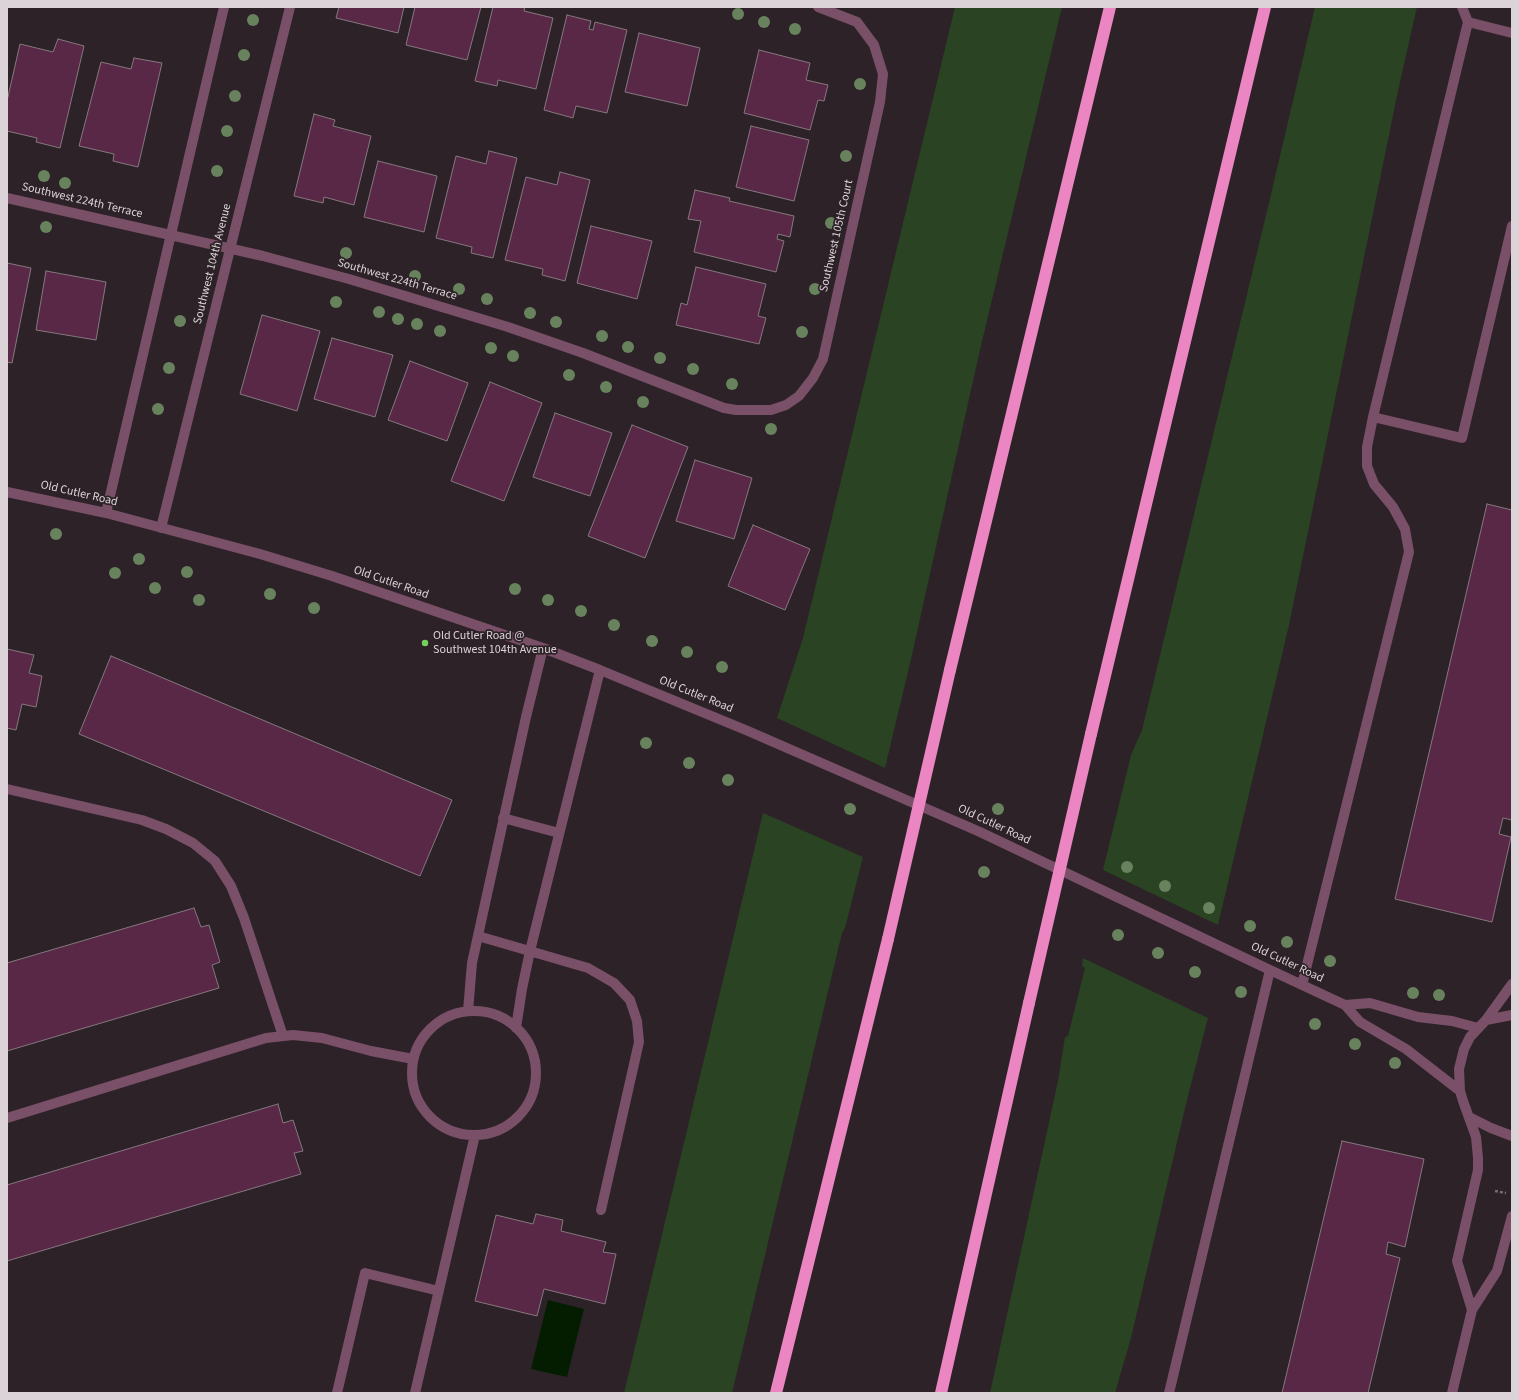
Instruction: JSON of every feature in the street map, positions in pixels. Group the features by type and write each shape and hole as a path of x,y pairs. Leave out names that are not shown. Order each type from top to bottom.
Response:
{"highway":[{"path":"776,1393 888,938 950,670 1110,7"},
{"path":"941,1393 1091,734 1265,7"}],"street":[{"path":"106,513 224,7"},
{"name":"Southwest 104th Avenue","path":"161,528 290,7"},
{"name":"Southwest 105th Court","path":"771,410 786,406 798,396 813,378 823,359 880,102 883,74 874,45 857,22 818,7"},
{"path":"1302,985 1409,552 1405,529 1393,507 1374,484 1367,466 1367,447 1468,22 1462,7"},
{"path":"1468,22 1512,33"},
{"name":"Southwest 224th Terrace","path":"7,198 138,227 349,279 508,327 582,353 724,408 736,410 771,410"},
{"path":"1373,417 1462,438 1512,226"},
{"name":"Old Cutler Road","path":"7,492 106,513 260,554 332,576 543,648 748,731 980,832 1345,1005 1360,1022 1406,1049 1430,1066 1460,1091"},
{"path":"468,1011 472,963 503,818 543,648"},
{"path":"516,1028 530,951 600,670"},
{"path":"7,789 142,820 166,829 193,843 215,862 231,886 244,918 283,1036"},
{"path":"503,818 559,833"},
{"path":"478,936 588,968 614,983 630,1000 637,1021 639,1042 601,1210"},
{"path":"1169,1393 1270,970"},
{"path":"1472,1310 1457,1261 1478,1170 1478,1158 1476,1137 1460,1091 1459,1069 1464,1049 1470,1037 1486,1020 1512,984"},
{"name":"Old Cutler Road","path":"1345,1005 1370,1003 1418,1017 1452,1021 1478,1028"},
{"path":"468,1011 486,1012 502,1018 516,1028 529,1044 536,1064 535,1086 527,1105 514,1121 496,1131 475,1135 456,1133 439,1124 425,1112 416,1096 412,1078 413,1059 421,1041 433,1026 450,1016 468,1011"},
{"path":"1486,1020 1512,1015"},
{"path":"7,1118 266,1038 293,1035 322,1038 371,1051 413,1059"},
{"path":"1469,1117 1512,1136"},
{"path":"415,1393 475,1135"},
{"path":"1452,1393 1472,1310 1497,1271 1512,1216"},
{"path":"337,1393 365,1273 439,1291"}],"path":[{"path":"1493,1190 1506,1194"}],"shaded area":[{"path":"955,7 1062,7 979,354 912,655 885,768 777,718 803,638"},
{"path":"1315,7 1417,7 1398,91 1289,625 1218,925 1103,870 1131,755 1142,730"},
{"path":"763,813 863,857 845,928 842,933 732,1393 624,1393"},
{"path":"1083,958 1208,1018 1186,1104 1131,1338 1115,1393 990,1393 1058,1081 1065,1037 1068,1036 1085,968 1082,966"},
{"path":"548,1300 584,1309 567,1377 531,1369"}],"building":[{"path":"339,7 404,7 398,33 336,18"},
{"path":"415,7 481,7 467,60 406,45"},
{"path":"493,7 525,7 524,11 553,18 536,89 498,80 497,86 475,81"},
{"path":"567,15 591,21 589,29 593,30 595,22 627,30 607,113 576,106 573,118 544,110"},
{"path":"639,33 700,48 687,106 625,92"},
{"path":"58,39 84,46 60,148 36,142 37,138 7,131 7,101 20,44 53,52"},
{"path":"759,50 810,63 806,80 828,85 824,101 818,100 810,130 744,113"},
{"path":"134,58 162,63 138,167 113,161 114,154 79,146 101,62 131,69"},
{"path":"314,114 335,120 333,126 371,136 354,205 324,197 323,203 294,196"},
{"path":"751,126 809,140 794,201 736,187"},
{"path":"489,151 517,158 493,258 471,253 472,247 436,238 456,156 486,164"},
{"path":"378,161 437,176 424,232 364,217"},
{"path":"560,172 590,180 565,281 542,275 543,269 505,260 526,177 557,185"},
{"path":"695,190 730,198 729,201 794,216 790,237 778,234 777,239 784,241 776,272 694,252 701,221 688,219"},
{"path":"591,226 652,241 637,299 577,283"},
{"path":"7,263 31,268 12,363 7,362"},
{"path":"696,267 766,284 758,316 766,318 759,344 676,325 681,303 687,305"},
{"path":"46,271 106,282 96,340 36,330"},
{"path":"262,315 320,331 297,411 240,394"},
{"path":"332,338 393,355 375,417 314,399"},
{"path":"410,361 468,383 447,441 388,420"},
{"path":"490,382 542,403 504,501 451,481"},
{"path":"555,413 612,433 590,496 533,477"},
{"path":"632,425 688,447 645,558 588,536"},
{"path":"695,460 752,478 734,539 676,521"},
{"path":"1487,504 1512,510 1512,820 1503,818 1499,834 1511,837 1492,922 1395,899"},
{"path":"753,525 810,549 785,610 728,586"},
{"path":"7,649 34,655 29,673 42,676 36,707 22,704 16,730 7,728"},
{"path":"111,656 452,800 420,876 79,734"},
{"path":"194,908 201,927 209,925 220,962 212,965 219,988 7,1051 7,963"},
{"path":"278,1104 283,1123 293,1120 303,1151 294,1153 301,1174 7,1261 7,1185"},
{"path":"1342,1141 1424,1159 1405,1247 1388,1242 1386,1254 1400,1258 1368,1393 1282,1393"},
{"path":"536,1214 563,1220 561,1231 606,1242 603,1252 616,1254 605,1304 544,1289 537,1316 475,1301 496,1215 533,1224"}],"place":[{"name":"Old Cutler Road @ Southwest 104th Avenue","path":"425,643"}]}
